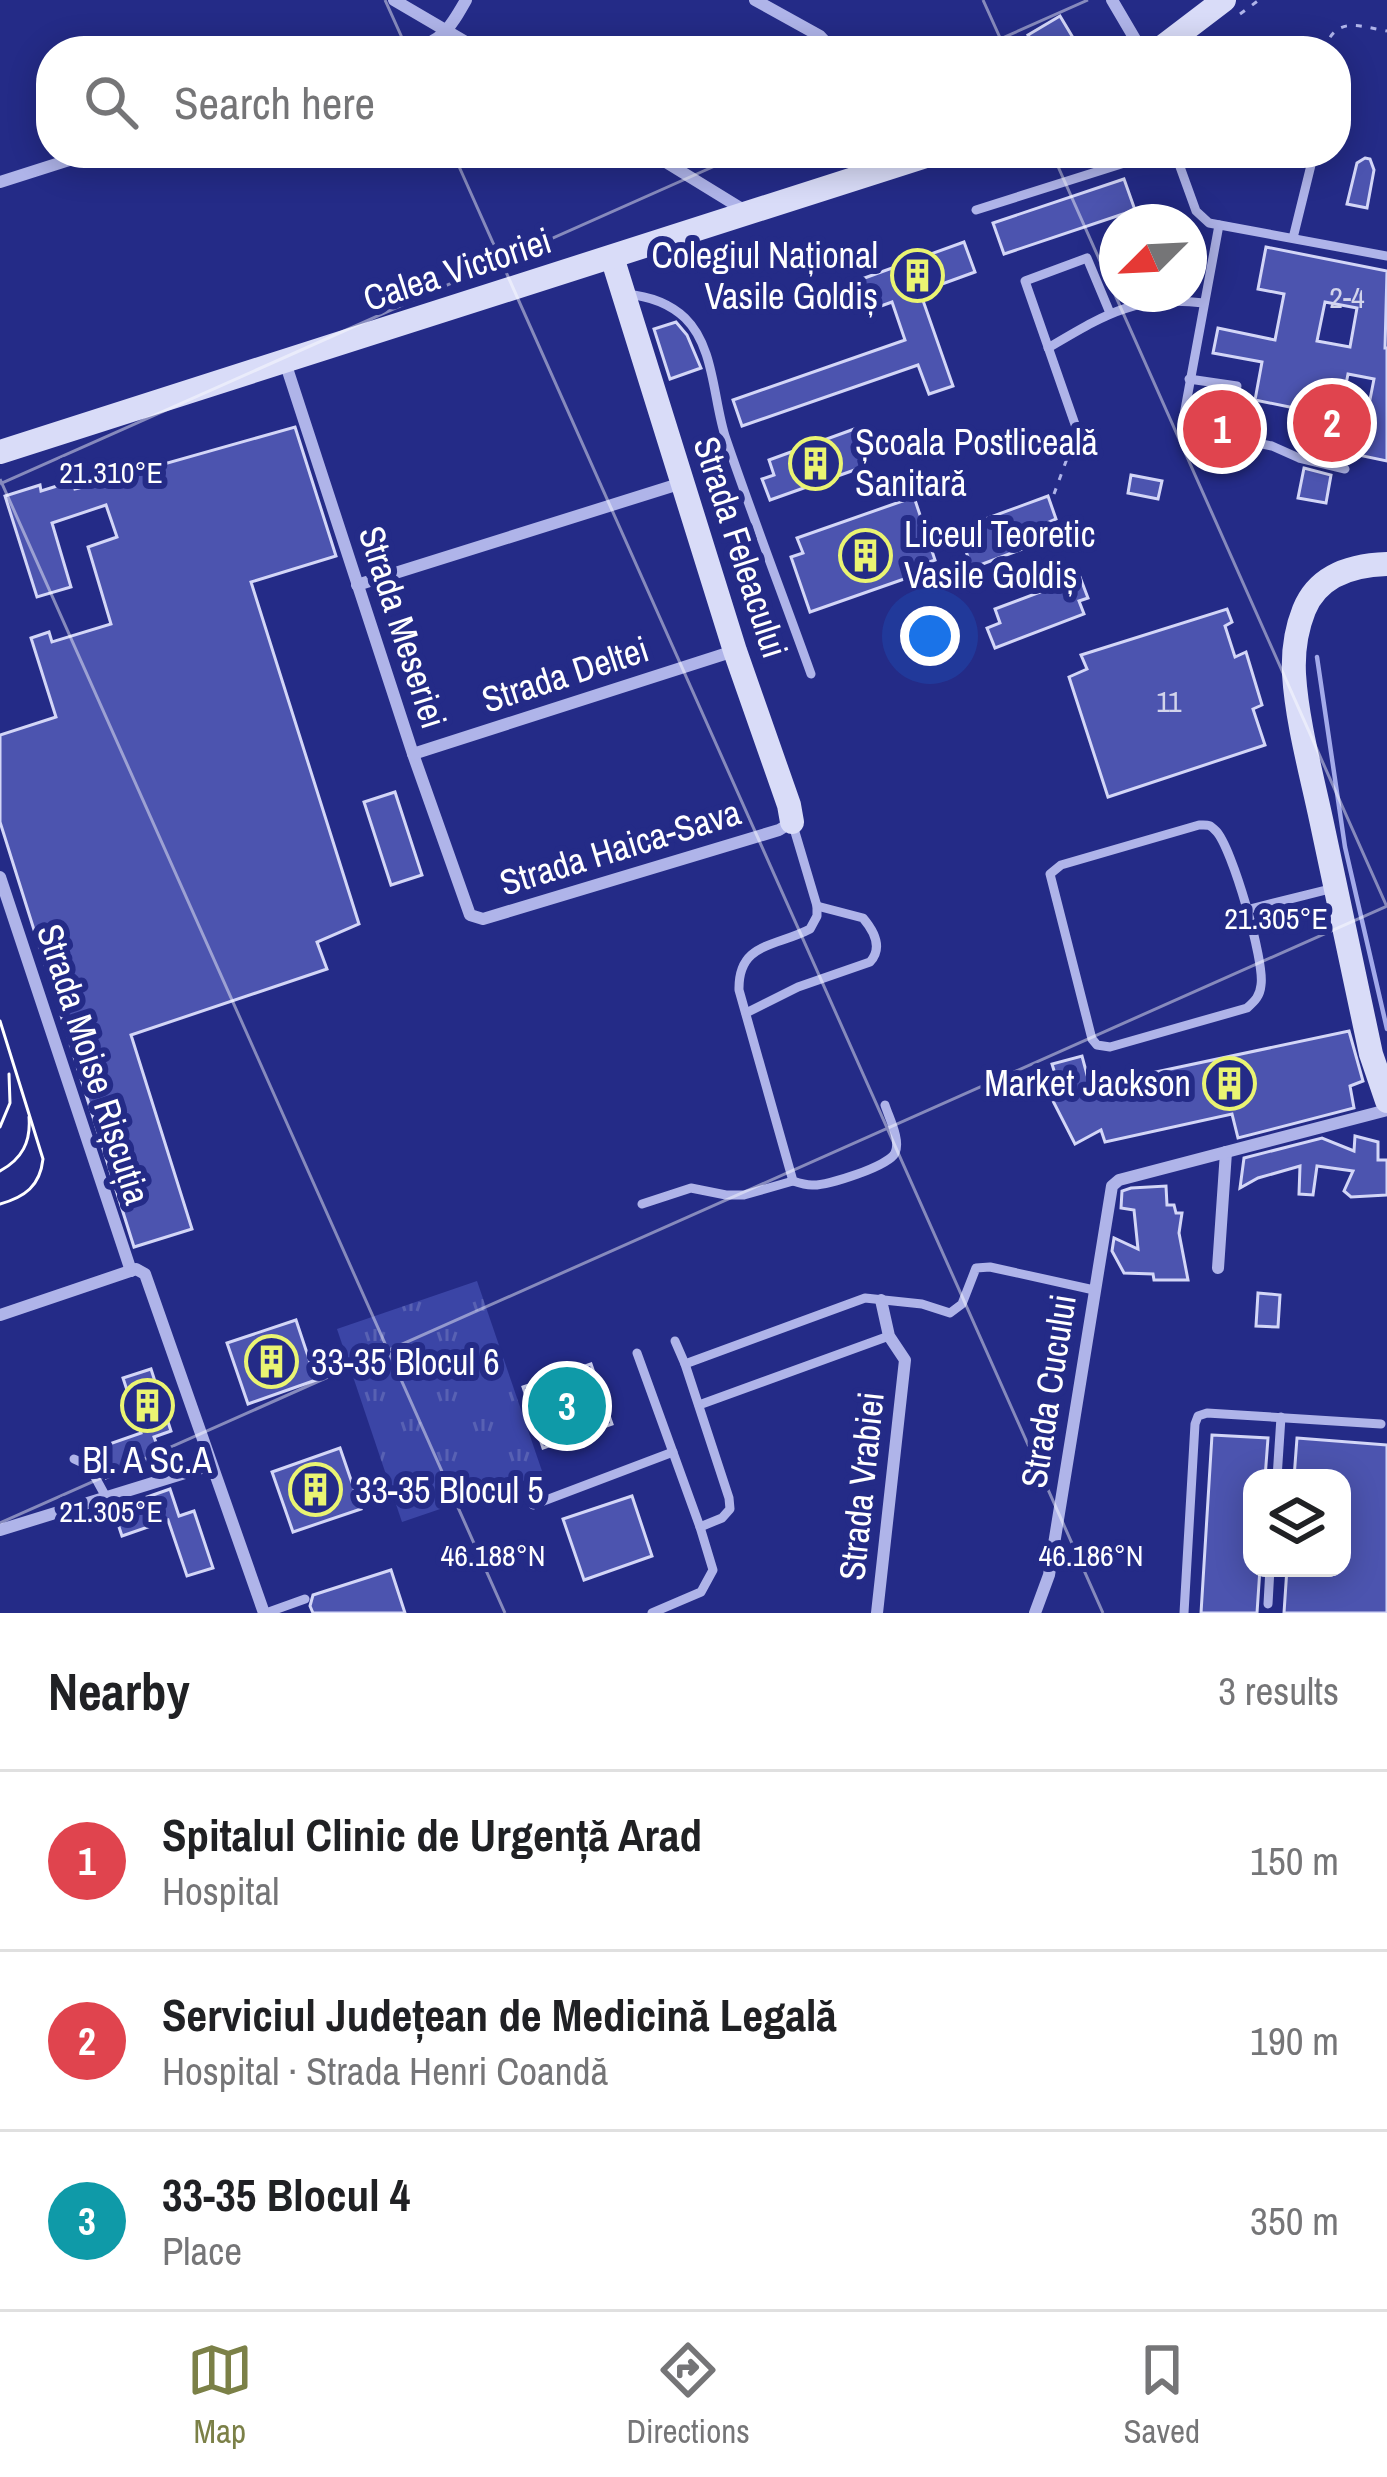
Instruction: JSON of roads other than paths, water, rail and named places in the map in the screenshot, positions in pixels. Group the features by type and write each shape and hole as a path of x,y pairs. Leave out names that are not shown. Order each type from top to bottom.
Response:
{"street":[{"path":"394,0 455,36"},
{"path":"442,36 466,0"},
{"path":"755,0 820,36"},
{"path":"1112,0 1133,36"},
{"path":"1177,36 1224,0"},
{"path":"0,182 44,168"},
{"path":"676,168 749,213"},
{"name":"Calea Victoriei","path":"0,452 749,213 861,168"},
{"name":"Strada Feleacului","path":"612,257 792,822"},
{"name":"Strada Meseriei","path":"285,362 467,910"},
{"path":"357,585 682,483"},
{"path":"1387,564 1341,572 1315,591 1305,606 1294,655 1298,698 1336,887 1371,1054 1387,1100"},
{"name":"Strada Deltei","path":"412,754 735,651"},
{"name":"Strada Haica-Sava","path":"467,910 483,919 779,830 792,822"},
{"name":"Strada Moise Rișcuția","path":"0,877 137,1271 148,1278 265,1613"},
{"path":"1218,1268 1226,1152 1387,1110"},
{"name":"Strada Cucului","path":"1036,1613 1049,1574 1110,1192 1119,1180 1226,1152"},
{"path":"0,1315 137,1271"},
{"name":"Strada Vrabiei","path":"877,1613 905,1360 889,1336 881,1300"},
{"path":"0,1530 211,1466"}],"lane":[{"path":"976,210 1109,168"},
{"path":"1180,168 1196,211 1209,223 1387,256"},
{"path":"1293,238 1310,168"},
{"path":"1207,287 1219,225"},
{"path":"1048,348 1110,313 1088,258 1028,279 1025,285 1077,430"},
{"name":"Strada Feleacului","path":"623,294 649,296 665,304 696,333 724,435 812,674"},
{"path":"1202,312 1184,415 1190,423 1345,469"},
{"path":"1189,379 1237,386"},
{"path":"792,822 817,916 810,929 755,950 741,967 739,990 793,1180"},
{"path":"1208,825 1232,858 1246,910 1262,979 1256,1001 1247,1008 1110,1047 1097,1045 1051,886 1052,870 1208,825"},
{"path":"1246,910 1336,887"},
{"path":"746,1013 875,957 877,942 863,918 817,906"},
{"path":"643,1204 691,1188 744,1195 793,1180 812,1186 882,1165 897,1150 885,1105"},
{"path":"685,1364 865,1298 922,1304 950,1313 962,1304 976,1268 1094,1290"},
{"path":"699,1405 889,1336"},
{"path":"676,1341 729,1498 730,1509 722,1518 700,1527"},
{"path":"637,1353 713,1570 701,1592 652,1613"},
{"path":"1184,1613 1198,1416 1381,1424"},
{"path":"1278,1469 1281,1418"},
{"path":"533,1505 673,1452"},
{"path":"74,1459 89,1466 106,1497"},
{"path":"1268,1604 1270,1577"},
{"path":"265,1613 305,1599"}],"waterway":[{"path":"1317,657 1345,847 1387,1029"}],"tram line":[{"path":"0,1021 43,1159 30,1189 0,1204"},
{"path":"0,1127 10,1103 9,1074"},
{"path":"0,1171 24,1149 29,1117"}],"place":[{"name":"Colegiul Național Vasile Goldiș","path":"917,276"},
{"name":"Serviciul Județean de Medicină Legală","path":"1332,423"},
{"name":"Spitalul Clinic de Urgență Arad","path":"1222,429"},
{"name":"Școala Postliceală Sanitară","path":"816,463"},
{"name":"Liceul Teoretic Vasile Goldiș","path":"865,555"},
{"name":"Market Jackson","path":"1230,1083"},
{"name":"33-35 Blocul 6","path":"272,1362"},
{"name":"Bl. A Sc.A","path":"147,1405"},
{"name":"33-35 Blocul 4","path":"567,1406"},
{"name":"33-35 Blocul 5","path":"316,1490"}]}
